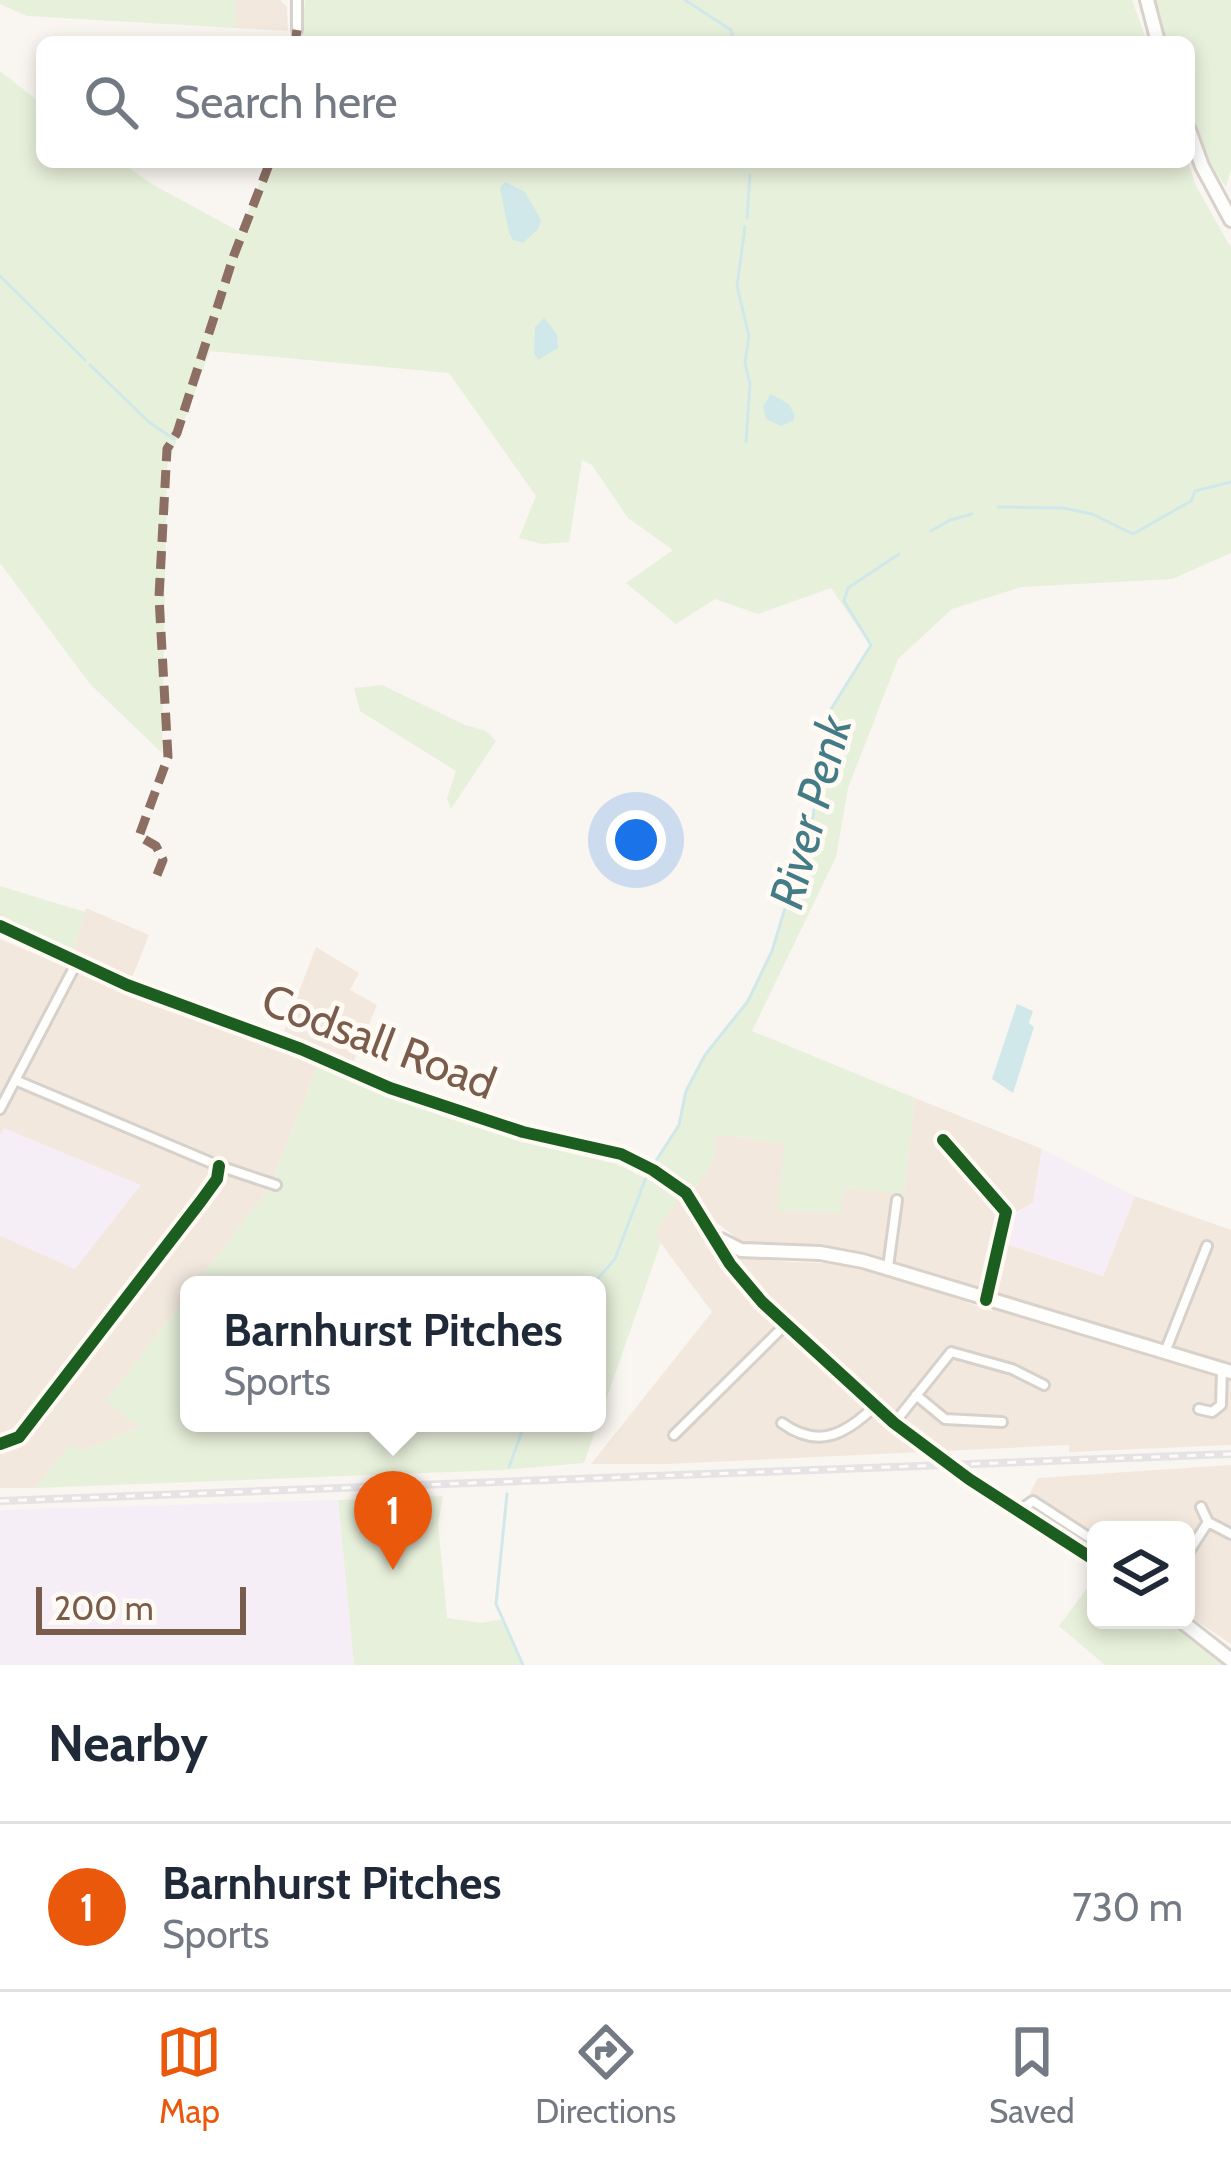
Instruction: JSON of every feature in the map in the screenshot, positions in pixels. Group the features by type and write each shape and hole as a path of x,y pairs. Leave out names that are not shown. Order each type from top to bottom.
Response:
{"street":[{"path":"297,0 297,30"},
{"path":"1147,0 1156,36"},
{"path":"1195,147 1231,220"},
{"name":"Codsall Road","path":"0,926 127,985 468,1117 621,1154 653,1170 686,1193 740,1277 874,1406 969,1479 1087,1555"},
{"path":"0,1109 77,962"},
{"path":"15,1080 219,1166 276,1185"},
{"path":"943,1140 1006,1212 986,1300"},
{"path":"0,1444 20,1437 32,1422 201,1201 220,1173 219,1166"},
{"path":"888,1269 897,1200"},
{"path":"716,1235 741,1250 820,1253 888,1269 1226,1371 1221,1405 1212,1412 1198,1409"},
{"path":"1165,1353 1207,1246"},
{"path":"674,1435 785,1325"},
{"path":"894,1423 954,1352 1031,1376 1043,1385"},
{"path":"916,1395 945,1419 1002,1422"},
{"path":"782,1423 799,1436 826,1436 840,1432 874,1406"},
{"path":"1020,1510 1033,1501 1087,1537"},
{"path":"1201,1507 1208,1522 1229,1529"},
{"path":"1195,1542 1208,1522"},
{"path":"1191,1629 1231,1660"}],"shaded area":[{"path":"236,0 280,0 287,7 288,31 236,28"},
{"path":"86,908 149,935 132,978 72,954"},
{"path":"0,939 110,986 319,1064 268,1190 202,1276 180,1276 180,1305 107,1399 139,1427 81,1452 70,1445 35,1488 0,1488"},
{"path":"316,947 359,973 350,990 377,1005 353,1063 284,1031"},
{"path":"915,1098 1042,1149 1033,1203 1003,1219 982,1292 873,1258 746,1245 712,1219 693,1191 713,1162 716,1134 786,1143 778,1210 845,1188 904,1193"},
{"path":"4,1128 141,1185 75,1269 0,1236 0,1135"},
{"path":"1042,1149 1135,1196 1103,1276 1006,1244 1011,1218 1033,1202"},
{"path":"680,1196 753,1299 852,1394 859,1387 742,1275 731,1254 854,1264 992,1311 1006,1244 1103,1276 1135,1196 1231,1230 1231,1445 1069,1452 1069,1445 591,1464 712,1312 654,1234"},
{"path":"1231,1465 1231,1644 1195,1620 1195,1521 1087,1521 1087,1532 1030,1493 1038,1478"},
{"path":"338,1500 354,1665 0,1665 0,1510"}],"green space":[{"path":"0,0 236,0 236,28 27,16"},
{"path":"305,0 1132,0 1145,36 292,36 303,27"},
{"path":"1154,0 1231,0 1231,169 1226,187 1195,126 1195,36 1163,36"},
{"path":"0,71 36,99 36,168 129,168 240,232 266,168 1190,168 1231,248 1231,553 1172,579 1021,587 952,609 898,659 848,788 836,857 752,1031 915,1098 904,1193 845,1188 840,1214 777,1210 785,1143 716,1134 713,1162 693,1191 652,1166 679,1125 686,1091 705,1055 748,1001 772,951 813,817 828,714 871,646 831,588 758,614 715,599 676,624 626,583 673,550 628,518 592,465 582,460 569,542 542,544 519,538 536,496 449,373 210,351 167,466 162,753 90,684 0,563"},
{"path":"382,685 486,731 496,741 451,809 447,798 456,771 360,711 354,688"},
{"path":"0,886 85,912 72,954 0,921"},
{"path":"319,1064 447,1118 617,1164 680,1196 655,1233 661,1242 606,1400 606,1276 202,1276 268,1190"},
{"path":"180,1305 180,1432 595,1432 584,1463 35,1488 70,1444 81,1452 139,1427 106,1400"},
{"path":"443,1496 438,1524 447,1618 481,1623 503,1619 523,1665 354,1665 338,1500"},
{"path":"1087,1588 1087,1629 1182,1629 1226,1661 1223,1665 1105,1665 1059,1626"}],"water":[{"path":"505,182 525,192 541,220 523,243 509,233 500,188"},
{"path":"544,318 557,334 558,348 538,360 535,327"},
{"path":"771,394 789,404 793,421 781,426 766,419 763,406"},
{"path":"1017,1004 1033,1011 1029,1023 1034,1027 1013,1093 992,1079"}],"waterway":[{"path":"685,0 731,30 732,36"},
{"path":"747,218 750,175"},
{"path":"745,227 737,286 749,336 746,442"},
{"path":"0,276 85,360"},
{"path":"90,365 150,423 174,439"},
{"name":"River Penk","path":"998,507 1064,508 1092,514 1133,534 1191,501 1195,491 1231,482"},
{"name":"River Penk","path":"931,531 972,514"},
{"name":"River Penk","path":"654,1164 679,1125 686,1091 705,1055 748,1001 772,951 813,817 828,714 871,645 844,601 848,588 899,554"},
{"name":"River Penk","path":"600,1276 615,1259 648,1172"},
{"name":"River Penk","path":"509,1467 522,1432"},
{"name":"River Penk","path":"507,1494 496,1604 523,1665"}],"railway":[{"path":"0,1501 1231,1454"}],"marked path":[{"path":"296,36 297,30"},
{"path":"157,875 163,860 156,846 139,836 168,757 159,597 167,449 177,433 234,255 268,168"}],"cycle path":[{"path":"0,926 127,985 301,1049 390,1088 523,1132 621,1154 653,1170 686,1193 730,1264 762,1302 894,1423 969,1479 1087,1555"},
{"path":"943,1140 1006,1212 986,1300"},
{"path":"0,1444 19,1437 201,1201 217,1179 219,1166"}],"place":[{"name":"Barnhurst Pitches","path":"393,1570"}]}
